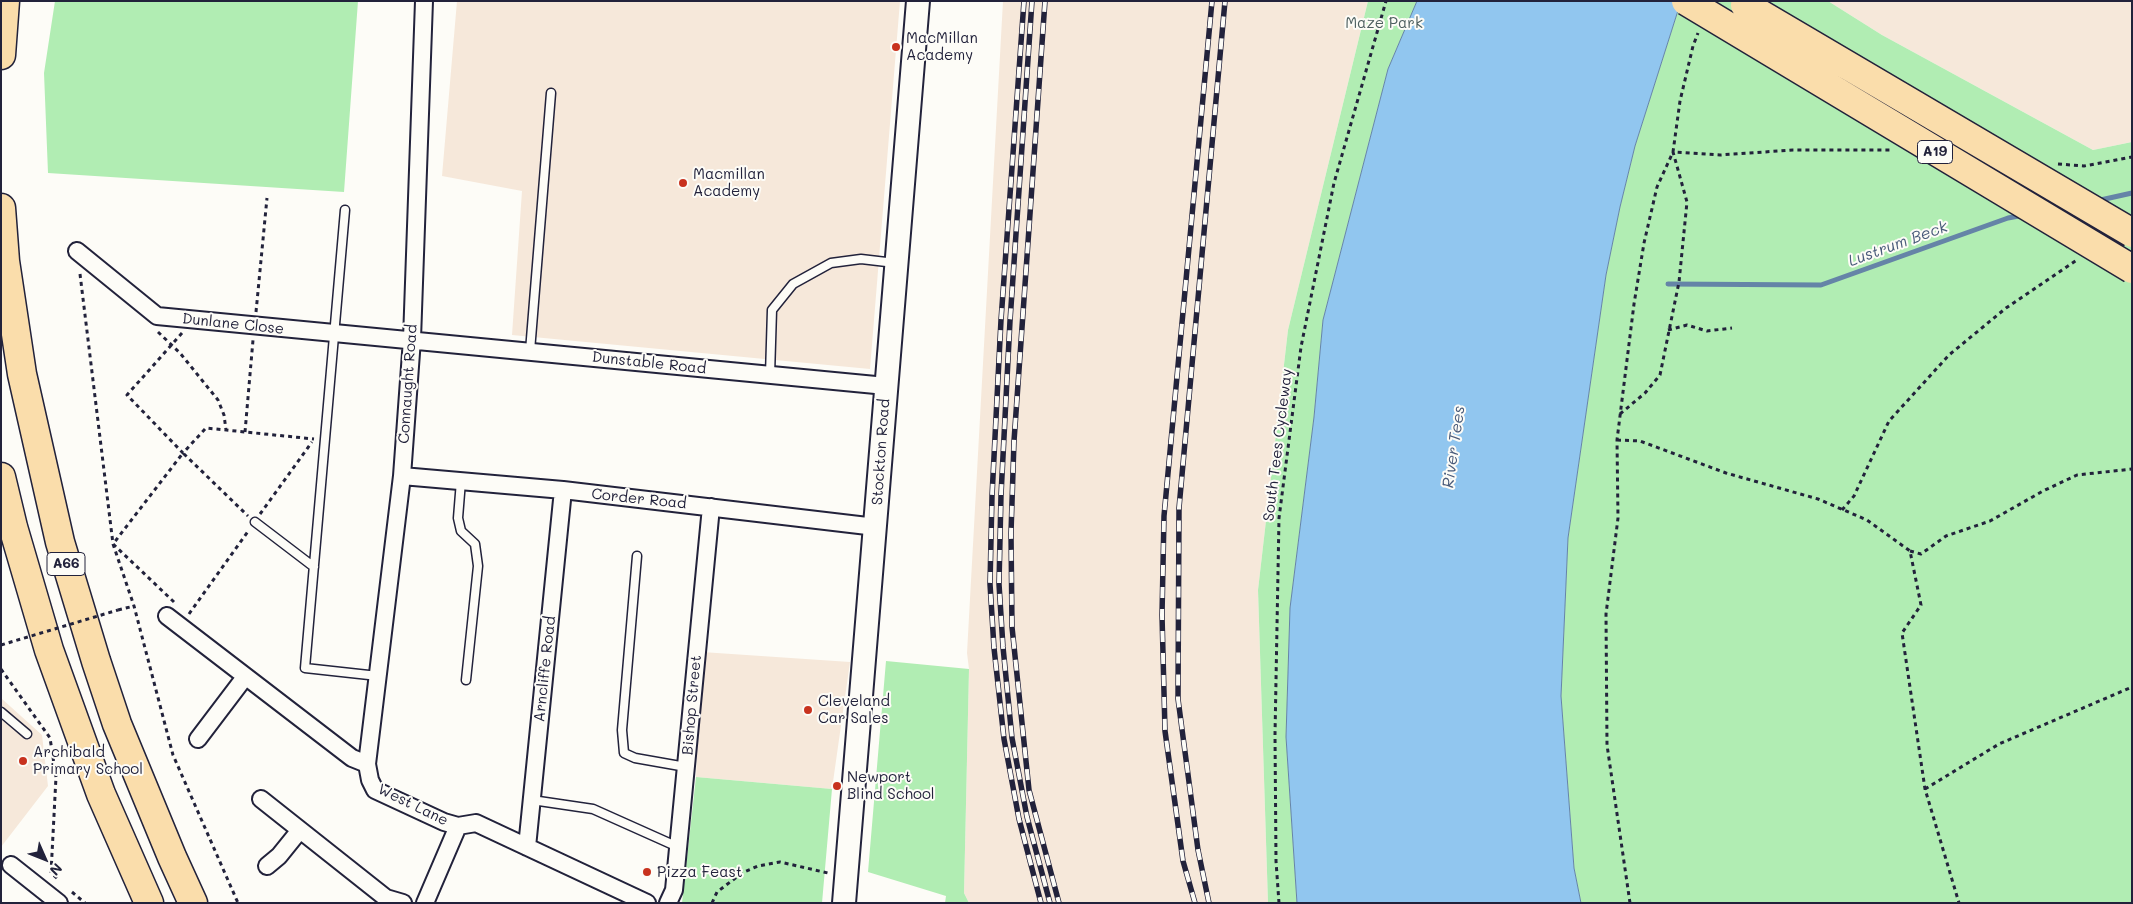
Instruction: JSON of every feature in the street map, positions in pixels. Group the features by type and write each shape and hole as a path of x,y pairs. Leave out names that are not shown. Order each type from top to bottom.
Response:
{"highway":[{"name":"A19","path":"1686,1 2132,269"},
{"name":"A19","path":"1739,1 2132,233"},
{"path":"1,54 5,2"},
{"name":"A66","path":"1,208 5,261 22,374 60,542 117,724 193,903"},
{"name":"A66","path":"1,477 13,527 49,650 101,794 148,903"}],"main road":[{"name":"Stockton Road","path":"844,903 918,1"}],"street":[{"name":"Connaught Road","path":"368,764 402,476 412,339 424,1"},
{"name":"Dunlane Close","path":"77,251 157,316 333,334 412,339"},
{"name":"Dunstable Road","path":"412,339 886,386"},
{"name":"Corder Road","path":"402,476 563,490 876,527"},
{"name":"Arncliffe Road","path":"527,847 563,490"},
{"name":"Bishop Street","path":"668,903 674,890 711,507"},
{"name":"West Lane","path":"167,616 352,758 368,764 370,780 375,790 444,822 458,826 476,824 527,847 613,896 647,903"},
{"path":"198,739 245,677"},
{"path":"261,799 385,901 404,903"},
{"path":"426,903 458,826"},
{"path":"267,866 279,856 300,830"},
{"path":"10,865 59,903"}],"lane":[{"path":"530,351 551,93"},
{"path":"345,210 305,668 378,676"},
{"path":"770,375 772,310 793,284 832,263 861,259 896,264"},
{"path":"462,482 458,518 461,531 475,544 478,566 466,680"},
{"path":"255,522 314,567"},
{"path":"637,556 622,730 624,753 635,758 686,768"},
{"path":"1,712 27,734"},
{"path":"532,800 593,809 678,847"}],"path":[{"name":"South Tees Cycleway","path":"1279,903 1276,861 1275,744 1279,518 1302,347 1334,183 1386,1"},
{"path":"1630,903 1607,745 1606,614 1618,518 1617,440 1634,304 1644,243 1657,187 1673,152 1680,101 1693,46 1701,28"},
{"path":"1620,414 1645,393 1660,375 1678,282 1687,202 1673,152"},
{"path":"77,251 113,544 134,606 173,755 238,903"},
{"path":"1842,510 1854,496 1889,421 1950,355 2006,308 2068,268 2083,255"},
{"path":"146,307 148,322 172,345 218,400 224,415 226,430"},
{"path":"194,320 127,395 183,453 255,522"},
{"path":"1668,330 1687,325 1707,331 1732,328"},
{"path":"113,544 183,453 206,428 315,439 180,627"},
{"path":"1617,440 1640,441 1726,473 1818,499 1867,520 1910,550 1921,554 1946,536 1990,521 2043,491 2077,475 2132,469"},
{"path":"113,544 176,604 167,616"},
{"path":"1910,550 1921,605 1902,633 1925,789 1959,903"},
{"path":"1,645 134,606"},
{"path":"1,670 50,738 56,777 51,873 65,885"},
{"path":"1925,789 1999,744 2132,687"},
{"path":"712,903 717,892 742,873 758,866 780,862 846,876"},
{"path":"71,891 85,903"}],"shaded area":[{"name":"Macmillan Academy","path":"457,1 900,1 870,369 512,335 522,191 442,176"},
{"path":"1003,1 1368,1 1288,330 1258,590 1268,903 969,903 964,893 969,669 967,653"},
{"path":"1828,1 2132,1 2132,142 2093,150 1882,35"},
{"path":"702,652 850,662 832,789 696,777"},
{"name":"Archibald Primary School","path":"1,698 42,735 48,786 1,847"}],"green space":[{"path":"55,1 358,1 344,192 48,173 44,73"},
{"name":"Maze Park","path":"1368,1 1417,1 1388,69 1323,320 1314,417 1290,608 1286,737 1297,903 1268,903 1258,590 1288,330"},
{"path":"1681,1 1828,1 1882,35 2093,150 2132,142 2132,903 1581,903 1574,868 1561,696 1568,538 1606,275 1620,207 1635,146"},
{"path":"886,661 969,669 964,893 969,903 945,903 946,896 868,872"},
{"path":"696,777 832,789 822,903 682,903"}],"water":[{"name":"River Tees","path":"1417,1 1681,1 1635,146 1620,207 1606,275 1568,538 1561,696 1574,868 1581,903 1297,903 1286,737 1290,608 1314,417 1323,320 1388,69"}],"waterway":[{"name":"Lustrum Beck","path":"2096,201 2132,193"},
{"name":"Lustrum Beck","path":"1668,284 1821,285 2008,218 2024,215"}],"railway":[{"path":"1024,1 1001,320 992,496 990,584 994,648 1004,739 1019,819 1041,903"},
{"path":"1032,1 1010,321 1001,495 999,584 1012,738 1027,817 1050,903"},
{"path":"1045,1 1014,441 1011,533 1012,627 1029,790 1059,903"},
{"path":"1195,903 1183,861 1165,731 1162,615 1164,516 1212,1"},
{"path":"1209,903 1198,850 1178,699 1179,508 1225,1"}],"place":[{"name":"MacMillan Academy","path":"896,47"},
{"name":"Macmillan Academy","path":"683,183"},
{"name":"Cleveland Car Sales","path":"808,710"},
{"name":"Archibald Primary School","path":"23,761"},
{"name":"Newport Blind School","path":"837,786"},
{"name":"Pizza Feast","path":"647,872"}]}
